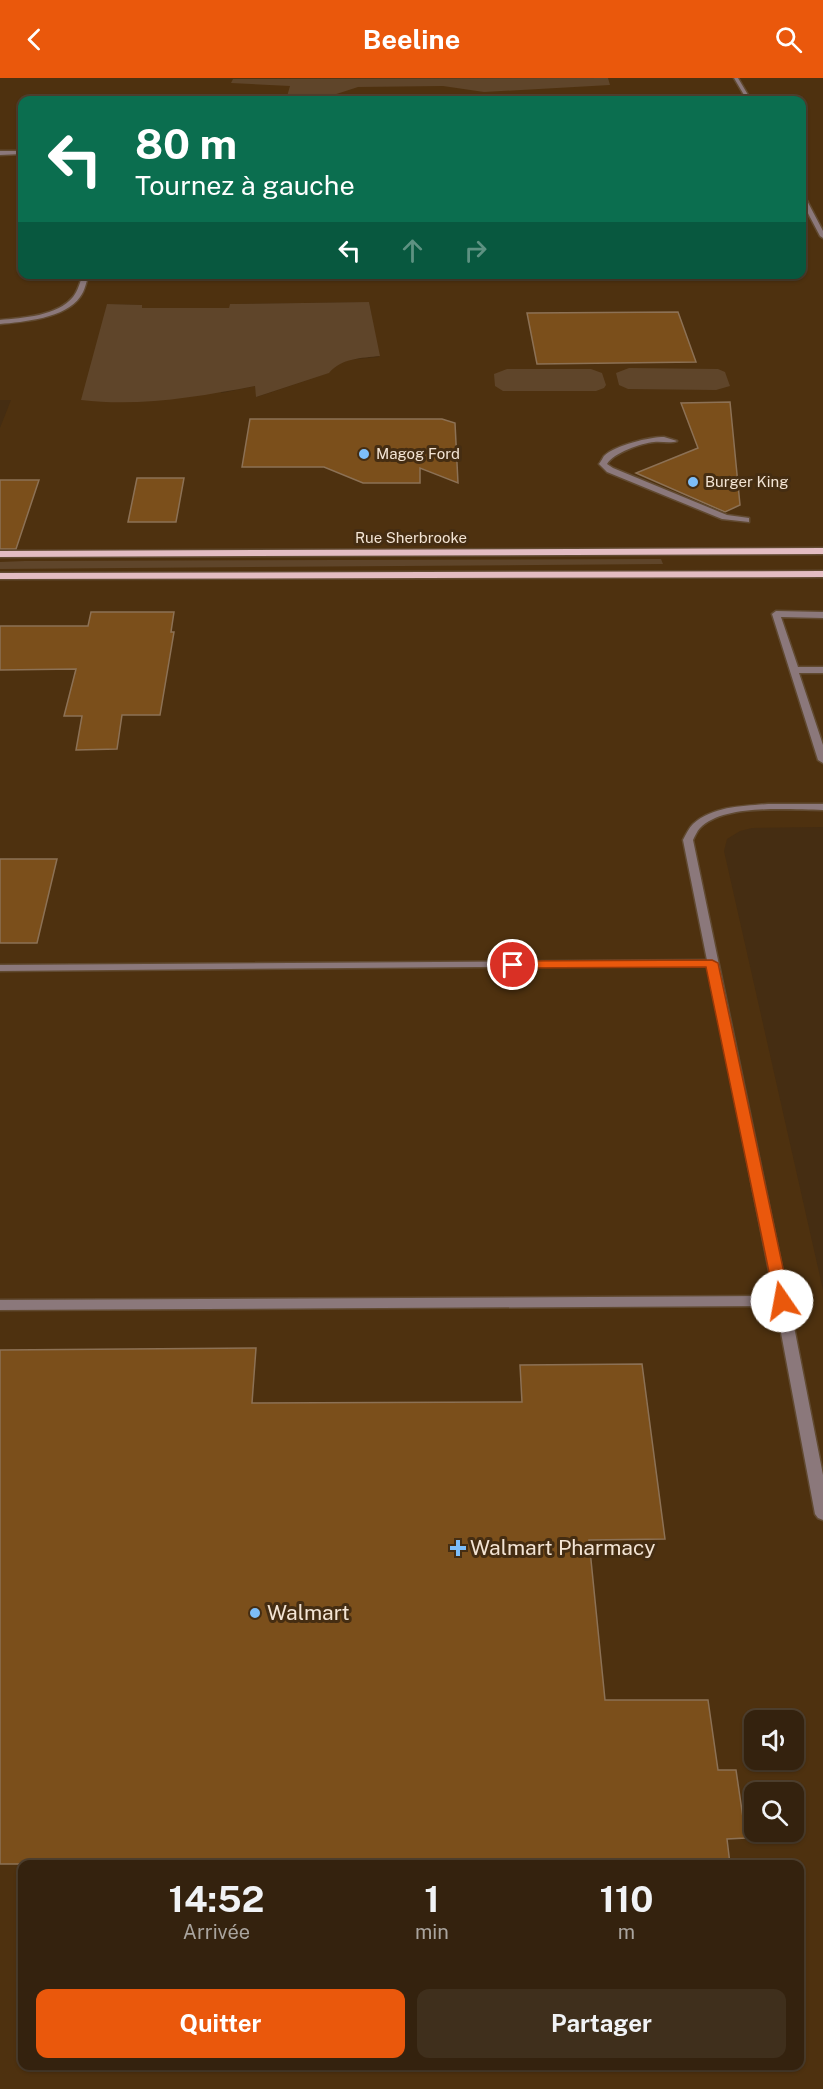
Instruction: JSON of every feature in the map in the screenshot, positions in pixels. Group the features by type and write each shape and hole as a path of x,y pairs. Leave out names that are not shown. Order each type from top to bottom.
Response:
{"main road":[{"name":"Rue Sherbrooke","path":"0,554 823,551"},
{"path":"0,576 823,574"}],"street":[{"path":"736,78 746,96"},
{"path":"0,153 18,153"},
{"path":"806,204 823,236"},
{"path":"0,322 31,318 67,305 78,295 84,279"},
{"path":"673,441 647,440 607,457 603,464 610,470 725,517 746,520"},
{"path":"823,615 776,615 823,760"},
{"path":"794,670 823,670"},
{"path":"823,807 734,810 711,816 692,829 688,843 782,1301 823,1514"},
{"path":"0,968 712,963"},
{"path":"0,1305 782,1301"}],"shaded area":[{"path":"0,78 823,78 823,827 752,828 740,831 727,839 724,851 823,1290 823,2089 0,2089 0,428 11,400 0,400","holes":["369,302 379,357 348,360 334,366 328,373 257,397 255,386 222,393 107,304 142,305 141,308 229,308 231,304"]},
{"path":"608,78 610,85 484,92 443,86 358,87 330,96 287,96 290,86 231,83 233,79"},
{"path":"369,302 380,356 346,362 329,373 256,397 255,386 146,402 81,400 107,304 142,305 142,308 229,308 230,304"},
{"path":"629,368 718,369 725,372 730,386 716,390 628,389 619,385 616,373"},
{"path":"507,369 591,369 602,373 606,385 596,391 503,391 495,386 494,374"},
{"path":"661,559 663,564 0,569 0,562 25,561"}],"building":[{"path":"678,312 696,362 537,364 527,313"},
{"path":"730,402 740,505 725,512 636,473 698,448 681,403"},
{"path":"250,419 442,419 455,423 458,483 420,468 420,483 363,483 324,467 242,467"},
{"path":"137,478 184,478 176,522 128,522"},
{"path":"0,480 39,480 16,549 0,549"},
{"path":"91,612 174,612 171,632 174,632 160,715 122,715 117,749 76,750 82,716 64,716 76,669 0,670 0,626 88,626"},
{"path":"0,859 57,859 37,943 0,943"},
{"path":"256,1348 252,1403 522,1402 520,1365 642,1364 665,1539 589,1540 605,1700 708,1700 718,1770 736,1770 744,1824 744,1838 727,1839 730,1860 18,1860 18,1864 0,1864 0,1350"}],"place":[{"name":"Magog Ford","path":"364,454"},
{"name":"Burger King","path":"693,482"},
{"name":"Walmart Pharmacy","path":"458,1548"},
{"name":"Walmart","path":"255,1613"}],"route":[{"path":"513,965 712,963 782,1301"}]}
